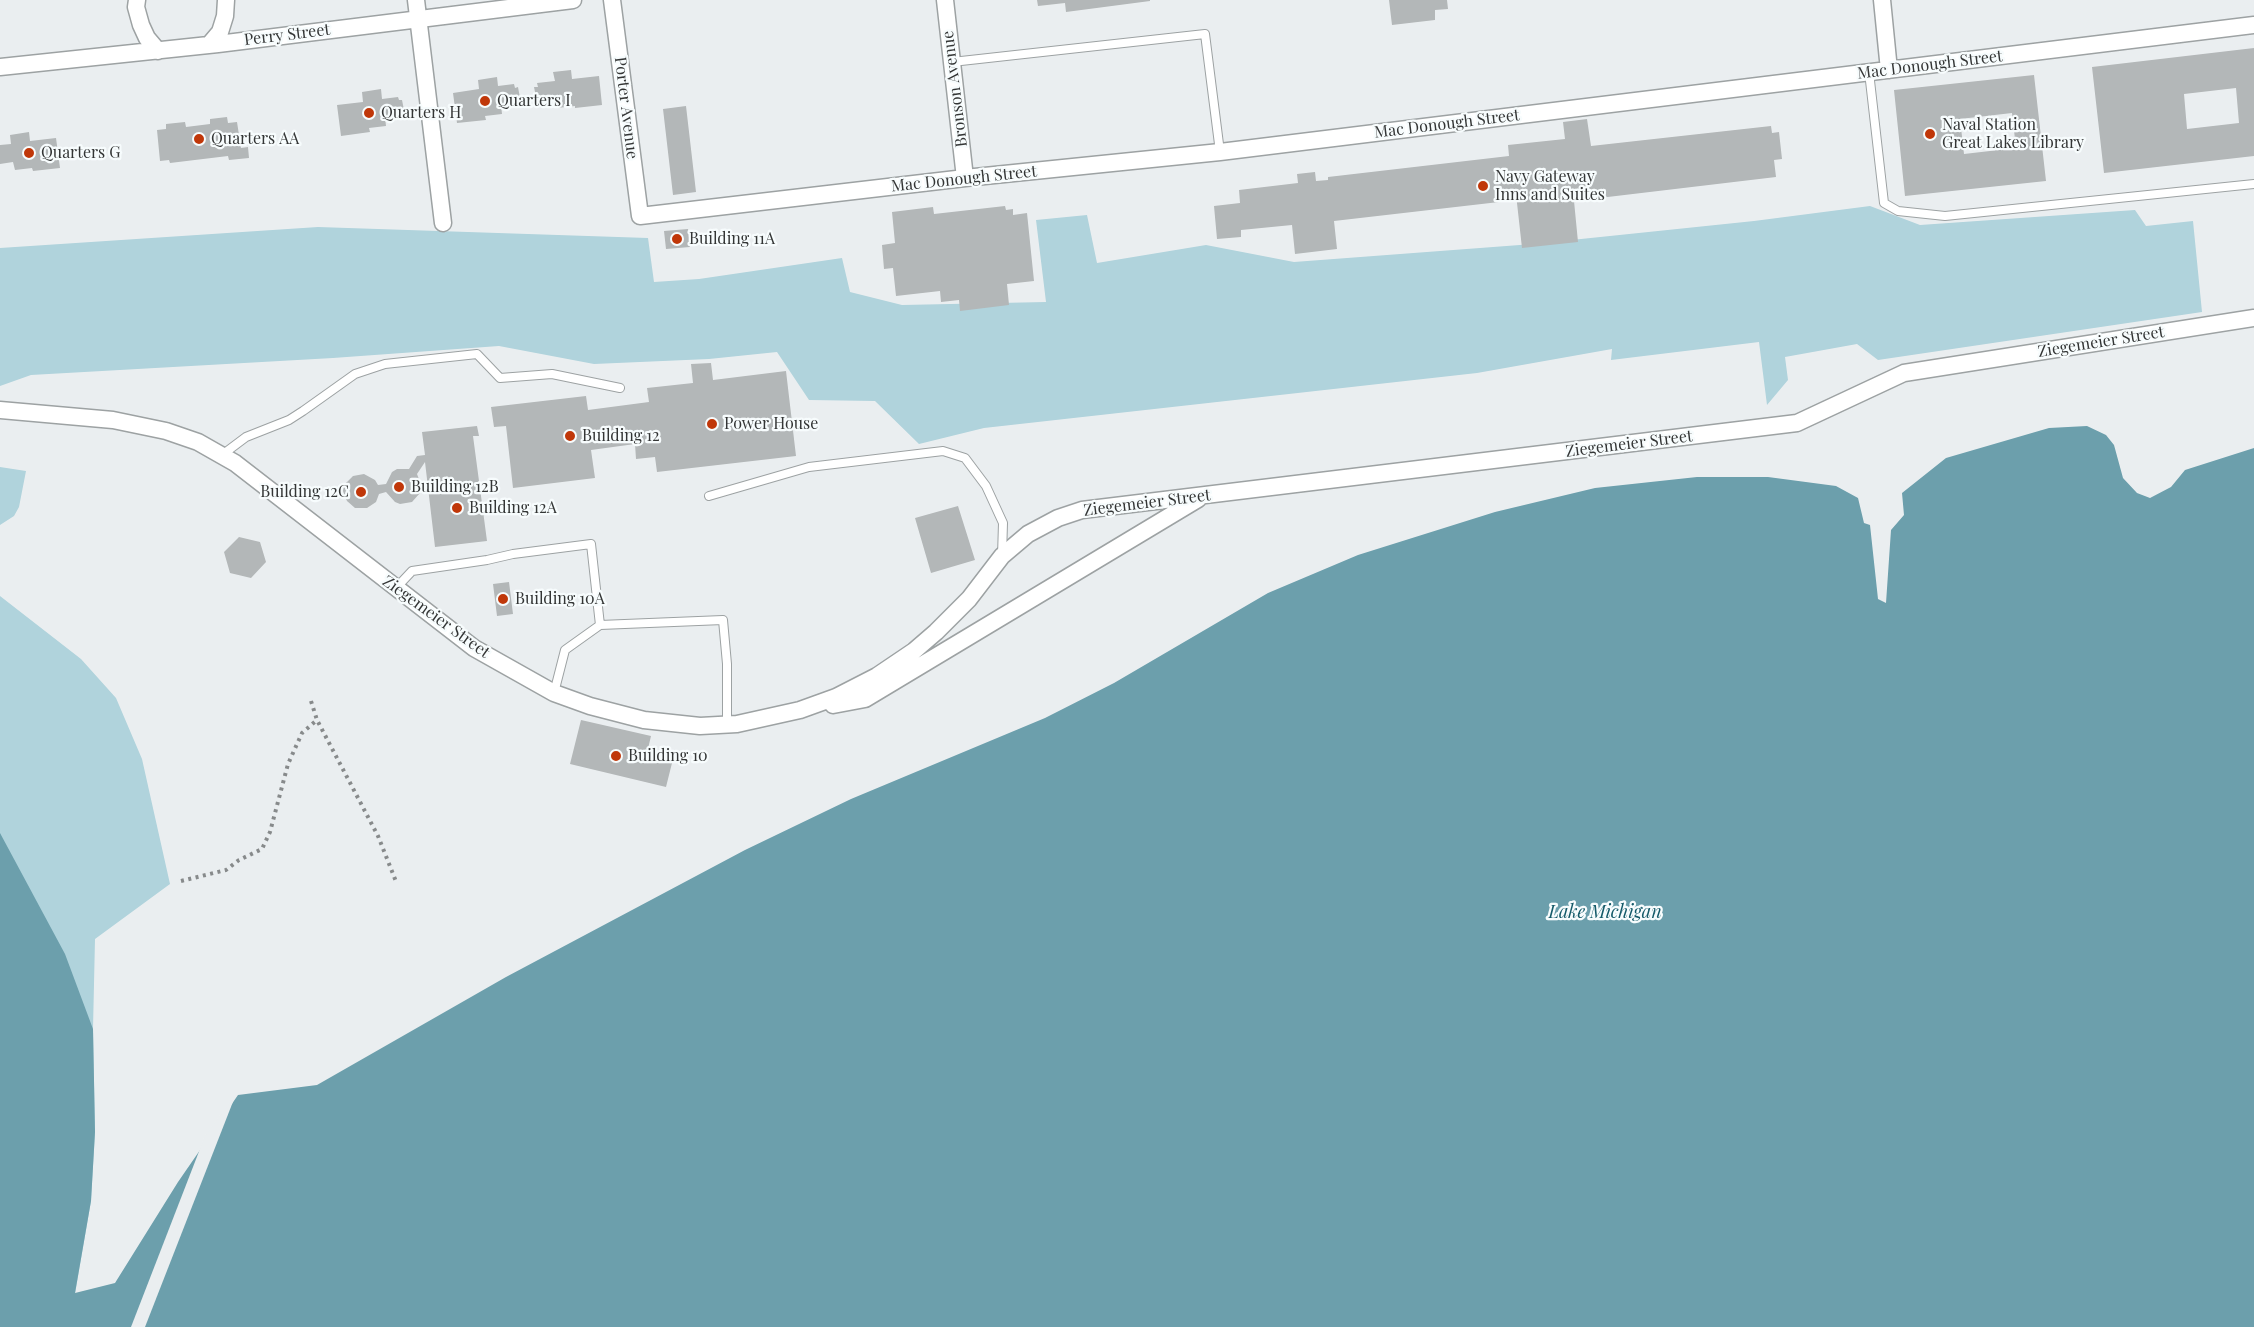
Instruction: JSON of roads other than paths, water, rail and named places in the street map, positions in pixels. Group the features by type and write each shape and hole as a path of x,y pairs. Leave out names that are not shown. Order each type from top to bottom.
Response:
{"street":[{"path":"137,0 136,7 141,25 147,38 158,51"},
{"path":"209,45 220,32 225,16 226,0"},
{"path":"416,0 442,223"},
{"name":"Perry Street","path":"0,67 158,51 573,0"},
{"name":"Porter Avenue","path":"612,0 640,216"},
{"name":"Bronson Avenue","path":"945,0 966,178"},
{"path":"1882,0 1889,70"},
{"name":"Mac Donough Street","path":"640,216 966,178 1220,152 2254,25"},
{"name":"Ziegemeier Street","path":"0,410 124,423 166,431 198,442 235,463 474,648 554,693 590,706 644,720 700,726 774,717 800,710 836,697 877,676 914,651 936,632 969,599 1002,556 1028,534 1058,518 1082,510 1797,423 1904,373 2254,318"},
{"path":"800,710 866,699 1204,495"}],"lane":[{"path":"952,62 1205,34 1220,152"},
{"path":"1869,72 1884,202 1898,211 1945,216 2254,184"},
{"path":"221,455 246,437 289,420 355,374 385,364 477,354 500,378 552,374 620,388"},
{"path":"709,496 809,466 943,451 965,458 986,486 1003,523 1002,556"},
{"path":"396,588 412,571 591,544 600,625"},
{"path":"554,693 565,650 600,625 723,620 727,664 727,724"}],"water":[{"name":"Lake Michigan","path":"2087,426 2106,435 2114,445 2123,478 2137,493 2150,498 2171,487 2185,470 2254,448 2254,1327 0,1327 0,833 65,954 93,1029 95,1132 91,1201 75,1293 115,1283 178,1182 238,1095 317,1085 506,977 745,850 851,799 1045,718 1114,683 1268,593 1358,555 1495,512 1595,488 1697,477 1768,477 1836,486 1858,498 1864,523 1870,525 1878,599 1886,603 1891,530 1904,515 1902,493 1946,458 2049,428"}],"place":[{"name":"Quarters I","path":"485,101"},
{"name":"Quarters H","path":"369,113"},
{"name":"Naval Station Great Lakes Library","path":"1930,134"},
{"name":"Quarters AA","path":"199,139"},
{"name":"Quarters G","path":"29,153"},
{"name":"Navy Gateway Inns and Suites","path":"1483,186"},
{"name":"Building 11A","path":"677,239"},
{"name":"Power House","path":"712,424"},
{"name":"Building 12","path":"570,436"},
{"name":"Building 12B","path":"399,487"},
{"name":"Building 12C","path":"361,492"},
{"name":"Building 12A","path":"457,508"},
{"name":"Building 10A","path":"503,599"},
{"name":"Building 10","path":"616,756"}]}
